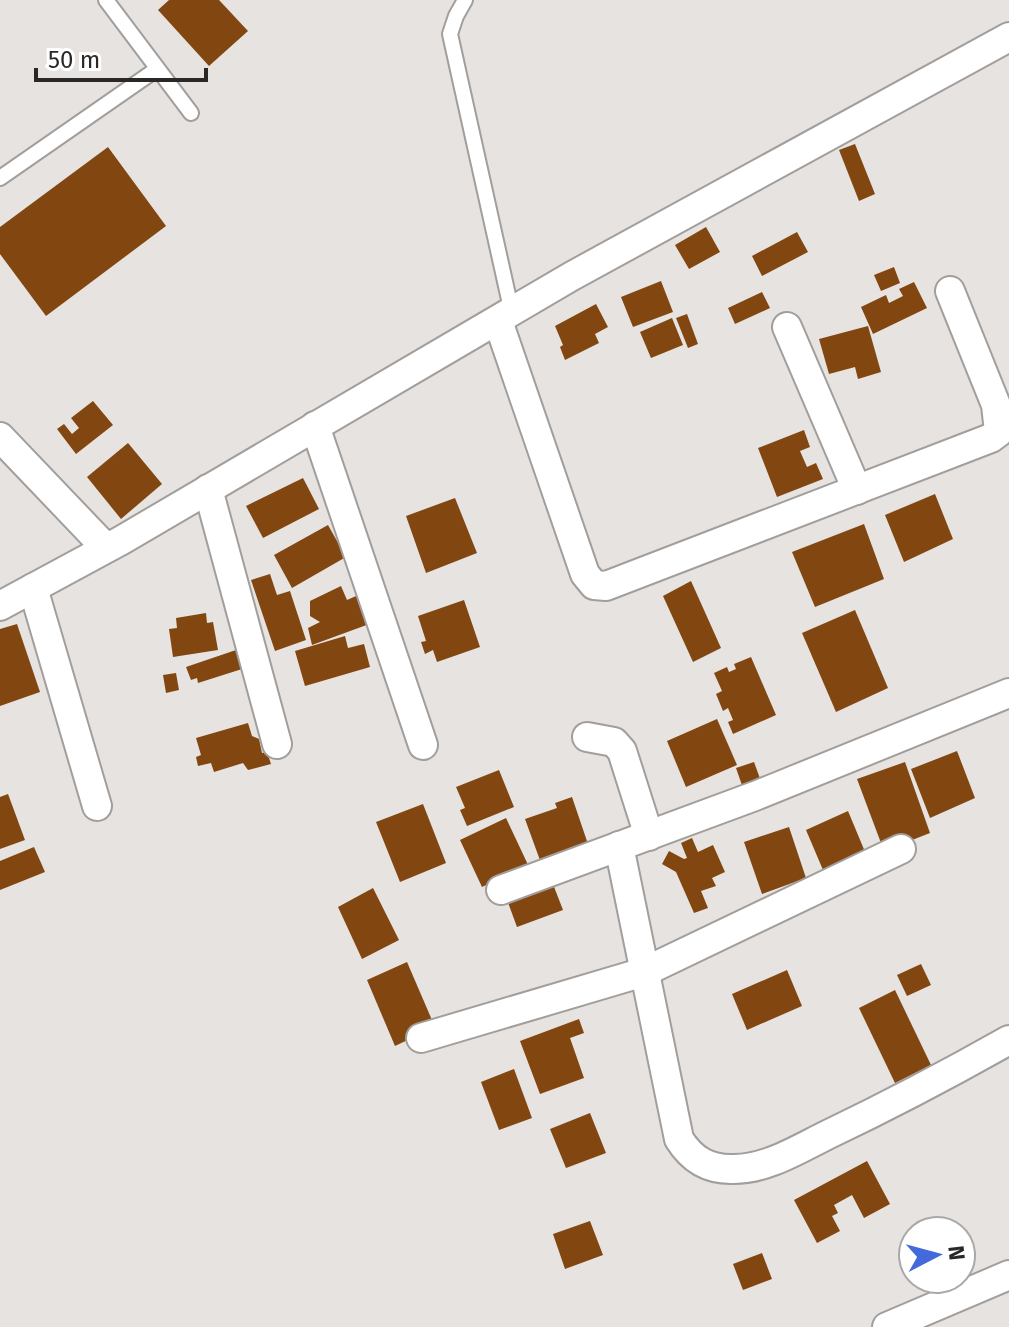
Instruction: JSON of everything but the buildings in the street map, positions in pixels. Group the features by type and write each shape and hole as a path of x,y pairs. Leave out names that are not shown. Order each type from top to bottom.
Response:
{"street":[{"path":"0,606 106,548 572,276 1009,37"},
{"path":"505,317 585,574 594,585 606,586 991,438 999,432 996,405 950,291"},
{"path":"787,327 857,490"},
{"path":"315,426 423,745"},
{"path":"0,437 106,548"},
{"path":"208,489 277,744"},
{"path":"33,588 97,806"},
{"path":"501,890 755,796 1009,693"},
{"path":"587,737 614,742 622,751 649,836"},
{"path":"619,846 679,1139 702,1165 736,1170 772,1162 895,1103 1009,1040"},
{"path":"421,1038 644,972 901,849"},
{"path":"887,1327 1009,1275"}],"lane":[{"path":"106,0 191,113"},
{"path":"465,0 450,34 505,317"},
{"path":"0,178 157,69"}]}
